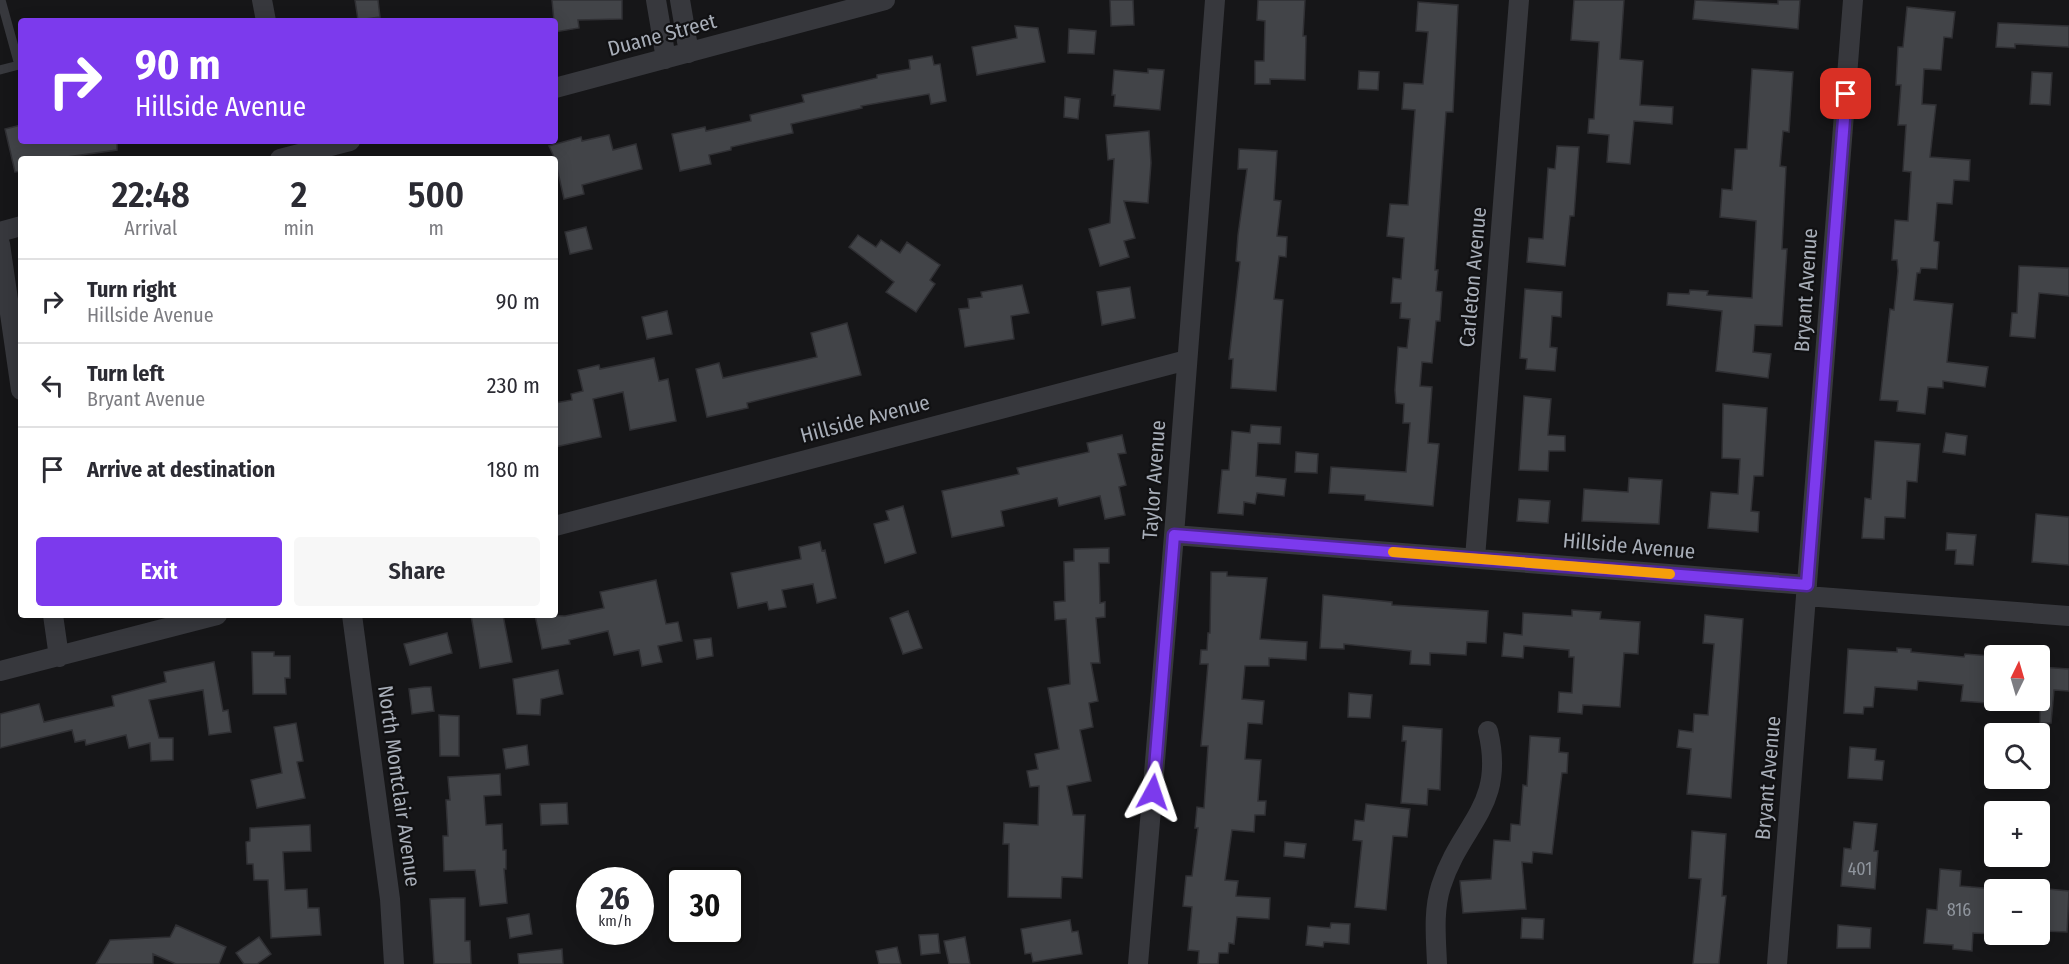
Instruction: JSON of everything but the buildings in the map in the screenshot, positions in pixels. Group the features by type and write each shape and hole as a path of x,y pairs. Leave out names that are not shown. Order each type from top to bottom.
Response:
{"street":[{"path":"262,0 265,18"},
{"path":"656,0 666,59"},
{"path":"680,0 689,53"},
{"name":"Duane Street","path":"558,87 885,0"},
{"name":"Taylor Avenue","path":"1138,964 1215,0"},
{"name":"Carleton Avenue","path":"1474,558 1519,0"},
{"name":"Bryant Avenue","path":"1777,964 1853,0"},
{"path":"286,154 335,144"},
{"path":"0,232 18,227"},
{"path":"0,244 18,369"},
{"name":"Hillside Avenue","path":"558,525 1187,360"},
{"name":"Hillside Avenue","path":"1174,535 1474,558 2069,616"},
{"path":"53,618 59,657"},
{"path":"0,671 206,618"},
{"name":"North Montclair Avenue","path":"352,618 390,899 394,964"},
{"path":"1437,964 1436,920 1441,885 1488,796 1493,764 1488,731"}],"lane":[{"path":"1,0 18,61"},
{"path":"0,70 18,65"}],"slow traffic":[{"path":"1393,552 1670,574"}],"route":[{"path":"1153,792 1174,535 1807,585 1846,94"}]}
